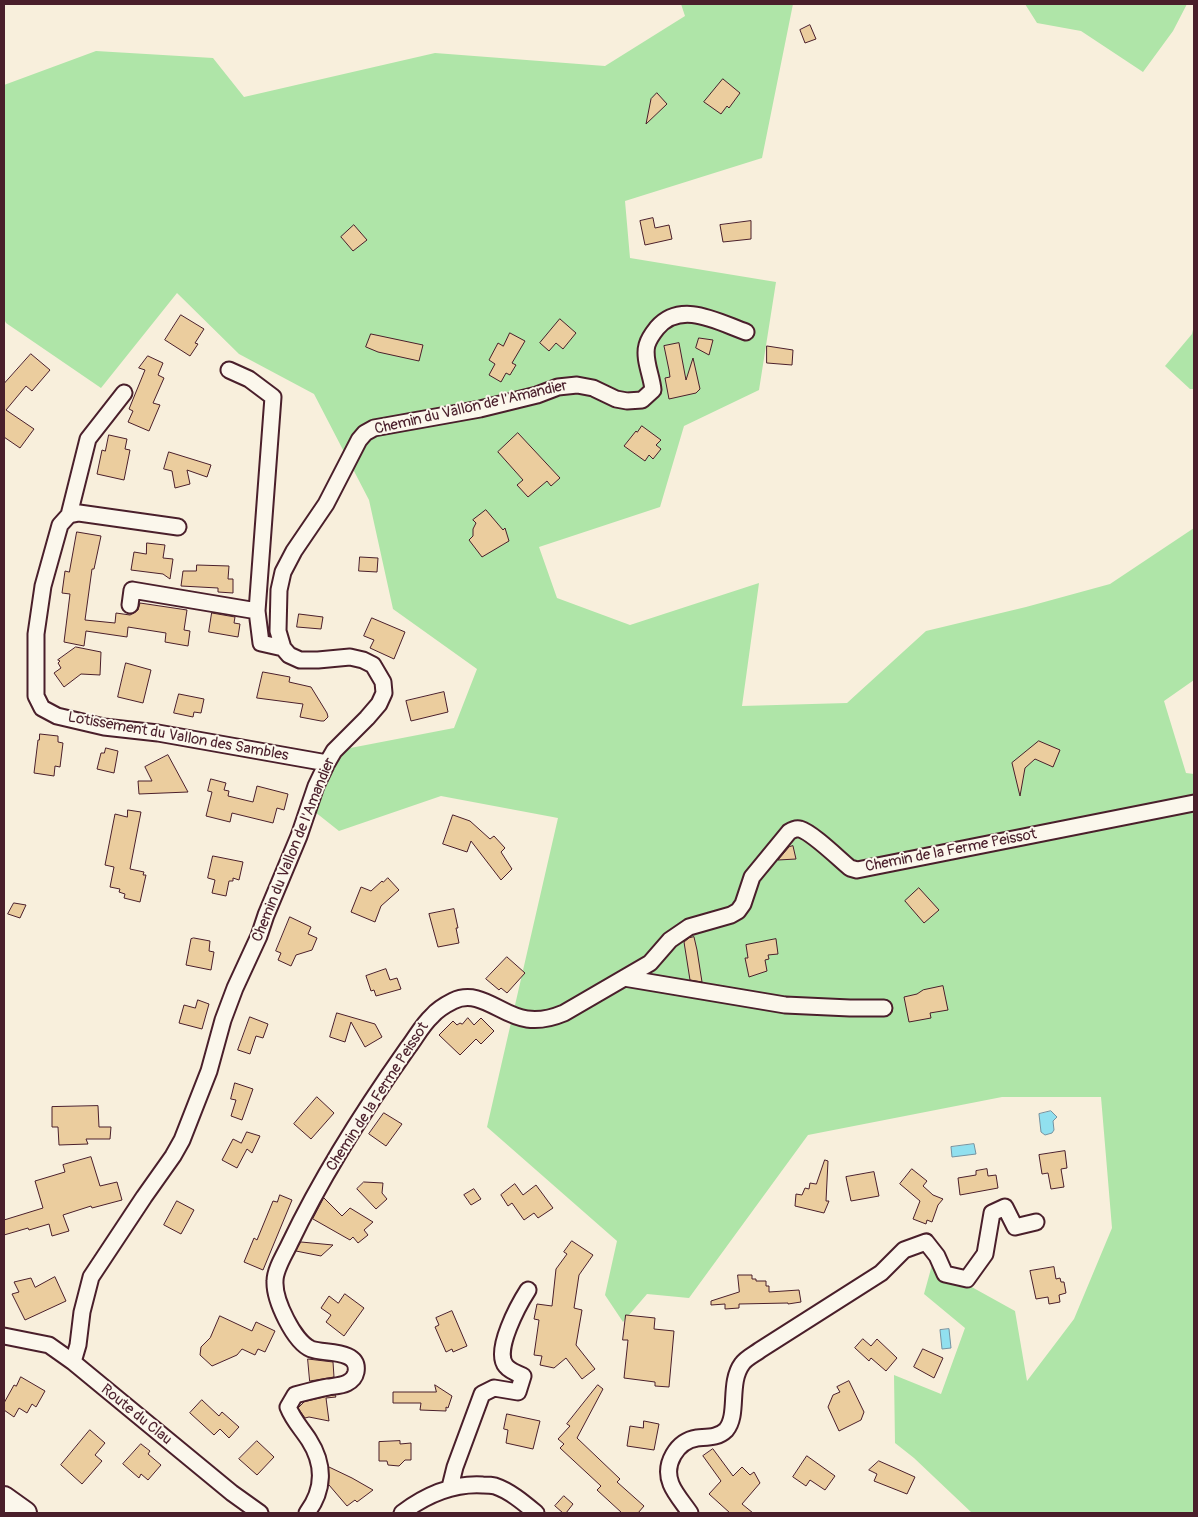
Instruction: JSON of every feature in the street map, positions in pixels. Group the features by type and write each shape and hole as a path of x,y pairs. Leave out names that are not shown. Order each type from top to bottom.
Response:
{"main road":[{"path":"4,1498 25,1513"}],"street":[{"name":"Chemin du Vallon de l'Amandier","path":"73,1362 78,1345 82,1312 92,1277 182,1140 209,1071 223,1020 235,988 259,936 326,762 334,751 379,704 384,693 383,682 373,665 350,657 300,660 289,655 283,648 278,631 279,590 283,572 294,551 326,504 359,440 365,433 374,428 480,409 536,395 558,387 577,385 594,388 616,399 627,401 642,400 653,390 646,346 652,334 661,323 681,315 696,314 746,332"},
{"path":"229,370 250,379 273,396 256,611 261,643 283,648"},
{"name":"Lotissement du Vallon des Sambles","path":"124,393 88,438 69,515 60,525 53,543 43,586 36,634 36,696 42,708 57,716 104,727 158,733 326,762"},
{"path":"69,515 79,512 178,526"},
{"path":"130,605 132,590 256,611"},
{"name":"Chemin de la Ferme Peissot","path":"307,1513 316,1501 321,1484 318,1460 310,1442 292,1418 288,1408 295,1395 346,1384 352,1380 356,1372 355,1363 348,1355 310,1348 301,1340 288,1323 276,1296 275,1280 307,1207 361,1119 431,1016 454,1001 469,996 484,1000 504,1012 526,1019 550,1019 564,1013 650,963 670,940 689,927 731,915 738,911 743,904 752,878 789,832 795,829 799,828 810,835 850,868 858,870 1194,803"},
{"path":"624,978 785,1005 884,1008"},
{"path":"690,1513 671,1486 669,1470 671,1459 677,1449 685,1442 697,1438 713,1437 726,1430 731,1417 735,1376 743,1363 881,1272 904,1250 926,1242 937,1256 945,1274 967,1279 985,1254 992,1213 1004,1207 1015,1227 1036,1222"},
{"path":"450,1487 455,1467 482,1394 494,1388 518,1392 523,1376 506,1366 501,1354 510,1325 528,1290"},
{"name":"Route du Clau","path":"4,1336 49,1344 232,1493 260,1513"},
{"path":"402,1513 416,1503 450,1487 471,1484 494,1485 517,1498 536,1513"},
{"path":"414,1513 428,1497"}],"green space":[{"path":"681,4 793,4 762,158 625,201 630,258 776,282 759,390 684,426 660,507 539,547 557,598 630,625 759,583 742,706 847,703 926,631 1110,584 1194,528 1194,680 1164,701 1186,773 1194,774 1194,1513 972,1513 914,1458 895,1443 894,1375 941,1394 965,1328 924,1294 932,1265 1015,1311 1027,1381 1074,1319 1112,1228 1101,1097 1002,1097 808,1135 689,1298 647,1294 623,1322 605,1295 617,1241 487,1127 558,818 441,796 339,831 310,808 340,750 454,728 477,669 393,609 369,500 314,394 239,354 177,293 101,388 6,323 4,319 4,85 96,51 213,58 244,97 435,53 605,66 685,16"},
{"path":"1025,4 1187,4 1173,31 1143,72 1081,31 1037,23"},
{"path":"1194,325 1194,389 1190,389 1165,366 1192,334"}],"water":[{"path":"1051,1111 1057,1117 1053,1121 1054,1130 1052,1133 1045,1135 1041,1132 1039,1114"},
{"path":"974,1144 976,1154 952,1157 951,1147"},
{"path":"949,1329 951,1348 942,1349 940,1330"}],"building":[{"path":"810,25 816,39 805,43 800,30"},
{"path":"723,79 740,93 729,108 727,106 721,114 704,102"},
{"path":"657,93 667,104 646,124 651,99"},
{"path":"653,218 655,228 669,225 672,239 645,245 640,221"},
{"path":"751,221 751,239 723,242 720,225"},
{"path":"354,225 367,240 353,251 341,237"},
{"path":"181,315 204,329 195,343 198,344 190,356 165,340"},
{"path":"560,319 576,333 563,349 556,343 549,351 540,343"},
{"path":"510,333 525,341 512,363 516,365 510,375 506,373 501,382 489,375 495,364 489,360 498,343 503,346"},
{"path":"371,334 423,345 419,361 378,352 366,347"},
{"path":"699,338 713,340 709,355 696,348"},
{"path":"679,343 686,380 693,358 700,389 696,393 669,399 665,378 670,377 664,346"},
{"path":"767,346 793,350 792,365 767,363"},
{"path":"31,354 50,370 32,391 26,386 6,410 34,429 20,448 4,437 4,384"},
{"path":"148,356 163,363 158,375 164,378 153,403 160,405 149,431 128,422 133,411 129,409 145,370 139,368"},
{"path":"642,426 661,440 656,445 661,449 653,459 649,455 645,461 624,446"},
{"path":"518,433 560,478 551,486 547,481 528,497 517,485 523,480 498,452"},
{"path":"109,435 127,439 125,449 130,450 124,480 97,474 102,450 105,451"},
{"path":"169,452 211,465 207,477 187,470 190,484 175,488 172,471 164,469"},
{"path":"486,510 503,530 505,528 509,541 482,557 469,540 473,536 473,529 476,523 473,520"},
{"path":"77,532 101,536 94,569 92,569 85,620 115,623 116,613 130,615 138,610 140,603 187,610 184,630 190,631 188,646 165,642 166,633 128,627 127,637 86,631 84,646 64,642 70,594 62,593 65,571 69,572"},
{"path":"147,543 165,545 163,558 173,559 170,579 163,574 131,570 134,552 146,554"},
{"path":"360,557 378,558 377,572 359,571"},
{"path":"197,565 229,566 228,579 233,579 233,593 218,592 218,588 181,586 183,571 196,571"},
{"path":"212,613 235,617 234,623 240,624 238,637 209,632"},
{"path":"299,614 323,617 321,629 297,627"},
{"path":"372,618 405,632 394,659 370,648 374,640 364,636"},
{"path":"76,647 101,652 100,675 81,674 64,687 54,673 61,668 58,663 60,661 58,660"},
{"path":"126,663 151,670 143,703 118,697"},
{"path":"263,672 290,677 289,682 311,687 328,717 321,721 300,717 303,704 257,698"},
{"path":"444,692 448,712 411,721 406,701"},
{"path":"179,694 204,699 201,713 194,712 193,717 174,713"},
{"path":"40,734 58,736 58,742 63,743 60,767 55,766 54,776 34,773"},
{"path":"1039,741 1060,750 1053,767 1035,759 1025,768 1020,796 1012,763"},
{"path":"106,748 118,751 114,773 97,769 101,753 104,753"},
{"path":"168,755 188,792 139,794 138,781 152,781 145,767"},
{"path":"211,779 226,783 224,790 229,791 228,796 253,802 257,786 288,794 284,810 277,808 273,823 232,813 230,822 206,816 212,792 208,791"},
{"path":"128,810 141,812 130,869 144,872 143,875 146,875 140,902 124,898 125,894 119,892 120,889 110,887 114,867 105,865 115,814 127,817"},
{"path":"453,815 470,821 490,839 494,836 505,848 501,852 512,869 501,880 471,841 467,852 443,844"},
{"path":"793,846 796,859 778,860 789,847"},
{"path":"213,856 243,862 239,880 233,878 233,881 229,881 226,896 212,893 215,880 208,878"},
{"path":"388,878 399,890 381,906 375,922 351,912 361,887 371,891"},
{"path":"919,888 939,910 924,923 905,901"},
{"path":"14,903 26,905 20,918 8,914"},
{"path":"454,909 459,943 438,947 429,914"},
{"path":"290,917 311,927 308,934 317,938 312,950 296,955 291,966 278,960 281,953 276,951"},
{"path":"694,937 702,982 690,980 684,942"},
{"path":"191,939 210,941 209,951 214,952 211,970 186,965"},
{"path":"776,939 778,954 768,955 769,959 765,960 767,971 749,977 745,958 748,958 746,945"},
{"path":"507,957 525,973 507,993 501,988 499,990 486,979"},
{"path":"386,969 390,980 397,978 401,989 376,996 374,990 371,991 366,976"},
{"path":"943,986 948,1010 930,1013 931,1018 909,1022 904,997 917,994 923,990"},
{"path":"198,1000 209,1004 202,1029 179,1023 184,1005 195,1008"},
{"path":"337,1013 375,1024 382,1037 365,1047 351,1022 345,1042 330,1037"},
{"path":"250,1017 268,1024 263,1038 256,1036 250,1054 238,1050"},
{"path":"468,1018 474,1025 481,1018 494,1031 481,1044 476,1039 460,1055 439,1035 453,1021 457,1025 462,1024"},
{"path":"235,1083 253,1089 242,1120 231,1116 236,1100 231,1099"},
{"path":"317,1097 334,1113 311,1139 294,1124"},
{"path":"98,1106 99,1127 111,1127 110,1139 86,1139 88,1144 59,1145 58,1127 52,1127 52,1107"},
{"path":"384,1113 402,1124 386,1146 369,1134"},
{"path":"247,1132 260,1136 252,1153 247,1149 237,1168 222,1160 233,1139 241,1143"},
{"path":"1065,1151 1067,1168 1061,1169 1064,1187 1051,1189 1048,1173 1042,1174 1039,1155"},
{"path":"91,1157 100,1186 117,1182 122,1200 92,1208 91,1206 63,1215 69,1231 52,1236 49,1224 4,1235 4,1220 43,1208 35,1181 65,1172 63,1165"},
{"path":"825,1160 828,1161 826,1201 829,1201 824,1213 795,1206 796,1194 802,1195 805,1188 809,1189 810,1183 816,1184"},
{"path":"912,1169 927,1181 923,1186 933,1195 943,1199 938,1205 932,1222 927,1220 926,1224 913,1219 920,1201 900,1184"},
{"path":"987,1169 988,1176 996,1175 998,1188 960,1195 958,1178 976,1175 976,1171"},
{"path":"874,1172 879,1196 851,1201 846,1177"},
{"path":"364,1182 383,1183 382,1193 387,1199 376,1209 357,1189"},
{"path":"515,1184 523,1195 536,1185 553,1208 538,1218 534,1213 524,1220 512,1203 508,1206 501,1195"},
{"path":"474,1189 481,1199 471,1205 464,1195"},
{"path":"280,1195 292,1200 263,1270 244,1262 254,1238 257,1240 273,1201 277,1202"},
{"path":"324,1198 342,1216 350,1208 373,1222 364,1230 368,1235 358,1243 353,1237 350,1240 313,1219"},
{"path":"177,1201 194,1210 181,1234 164,1225"},
{"path":"572,1241 593,1255 579,1275 574,1308 582,1310 576,1345 595,1369 582,1379 566,1358 554,1368 540,1365 542,1356 534,1355 539,1320 534,1319 537,1304 552,1306 556,1269 567,1254 564,1252"},
{"path":"301,1242 333,1245 321,1256 296,1251"},
{"path":"1054,1267 1056,1279 1060,1278 1061,1282 1064,1282 1066,1293 1059,1295 1060,1302 1049,1304 1048,1297 1036,1299 1030,1271"},
{"path":"738,1275 752,1275 752,1279 756,1279 756,1281 766,1281 766,1286 769,1286 769,1292 799,1290 801,1302 788,1304 739,1304 739,1308 725,1309 725,1304 711,1305 711,1301 739,1292"},
{"path":"55,1277 66,1301 25,1320 12,1294 19,1292 14,1282 31,1278 35,1287"},
{"path":"345,1294 364,1308 344,1336 326,1322 331,1315 321,1308 329,1296 338,1303"},
{"path":"452,1311 467,1346 453,1352 452,1349 446,1352 435,1327 439,1325 436,1318"},
{"path":"626,1315 655,1318 654,1329 674,1331 669,1387 655,1386 655,1382 624,1378 628,1340 623,1340"},
{"path":"220,1316 252,1331 256,1322 275,1331 265,1352 258,1349 255,1355 242,1349 237,1355 212,1366 200,1355 201,1347 210,1338"},
{"path":"863,1339 871,1346 877,1339 897,1358 886,1371 871,1358 869,1361 855,1348"},
{"path":"923,1349 943,1358 934,1378 914,1367"},
{"path":"308,1359 333,1362 334,1377 310,1381"},
{"path":"21,1377 45,1391 36,1407 32,1404 27,1413 19,1408 14,1417 4,1410 4,1403"},
{"path":"849,1381 864,1412 861,1420 839,1431 828,1407 833,1395 840,1392 837,1387"},
{"path":"435,1385 452,1396 446,1411 420,1410 421,1403 393,1403 393,1392 436,1392"},
{"path":"598,1385 603,1389 577,1438 620,1479 617,1482 644,1506 638,1513 622,1513 597,1490 601,1486 560,1448 564,1444 558,1439 570,1426 567,1424"},
{"path":"335,1395 336,1397 326,1398 329,1421 305,1418 298,1408 304,1402"},
{"path":"202,1400 219,1416 222,1412 239,1427 229,1438 220,1429 214,1435 190,1413"},
{"path":"507,1414 540,1421 533,1449 506,1443 508,1430 504,1429"},
{"path":"644,1421 659,1424 654,1450 627,1446 630,1426 643,1428"},
{"path":"90,1430 105,1443 95,1455 102,1461 82,1484 61,1465"},
{"path":"257,1441 274,1457 257,1475 239,1459"},
{"path":"400,1441 400,1444 411,1443 411,1460 405,1460 399,1466 388,1465 387,1461 379,1461 379,1442"},
{"path":"141,1444 150,1451 148,1454 161,1465 148,1480 141,1474 139,1478 123,1464"},
{"path":"713,1449 733,1476 742,1467 750,1475 754,1472 760,1483 742,1504 753,1513 730,1513 709,1494 721,1481 703,1456"},
{"path":"807,1456 835,1476 825,1490 810,1480 806,1486 793,1477"},
{"path":"879,1461 915,1477 907,1494 874,1481 877,1474 869,1470"},
{"path":"329,1467 373,1490 357,1502 355,1500 347,1506 329,1485"},
{"path":"564,1496 573,1504 566,1513 563,1513 555,1506"}]}
